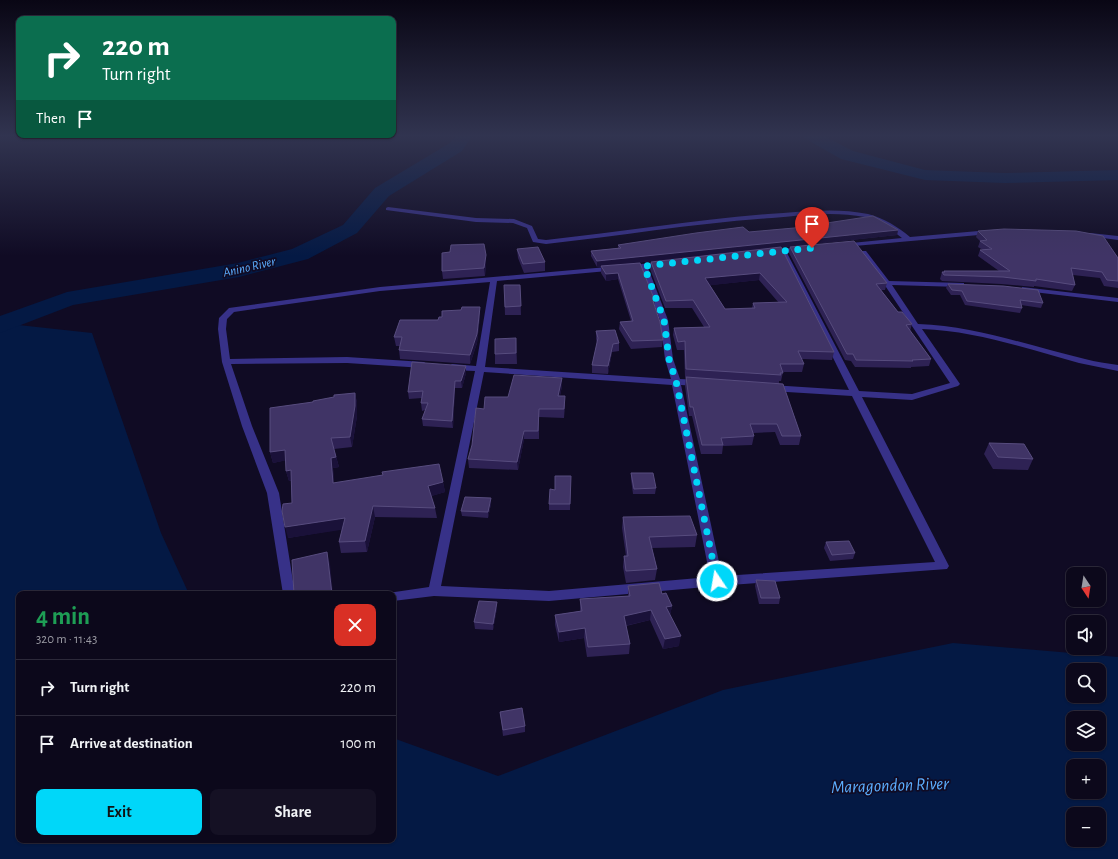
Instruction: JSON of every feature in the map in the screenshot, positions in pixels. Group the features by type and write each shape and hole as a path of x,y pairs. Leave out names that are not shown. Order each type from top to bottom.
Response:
{"street":[{"path":"388,209 476,220 514,221 530,227 530,233 535,241 540,242 740,218 828,212 849,212 883,220 907,238"},
{"path":"834,246 907,238 994,232"},
{"path":"1083,234 1118,238"},
{"path":"758,387 912,397 955,384 887,283 856,243"},
{"path":"760,253 812,248"},
{"path":"396,596 434,592 548,596 717,581 943,566 783,251"},
{"path":"289,591 273,493 247,426 226,362 222,328 224,318 232,310 380,289 675,263"},
{"path":"644,266 664,320 669,359 676,381 717,581"},
{"path":"434,592 480,369 494,279"},
{"path":"887,283 971,286"},
{"path":"1016,288 1118,300"},
{"path":"916,326 938,326 992,335 1083,361 1118,368"},
{"path":"226,362 347,360 614,379 706,383"}],"water":[{"name":"Maragondon River","path":"0,323 92,333 161,533 188,591 16,591 16,843 396,843 396,739 498,776 723,690 953,643 1066,653 1066,655 1118,657 1118,859 0,859"}],"building":[{"path":"873,216 898,230 597,261 591,251 621,248 618,245 743,227 749,232 794,228"},
{"path":"1004,229 1076,231 1103,236 1118,258 1118,281 1107,280 1102,272 1071,268 1075,285 1036,279 1036,281 1003,277 944,275 942,272 945,272 944,271 1010,271 980,250 992,249 980,241 987,240 978,231"},
{"path":"854,241 887,283 876,284 898,312 902,312 912,324 906,325 931,359 912,360 913,361 856,360 853,354 847,354 790,247"},
{"path":"484,244 486,255 484,268 442,271 442,253 450,252 451,245"},
{"path":"538,247 545,262 523,264 517,249"},
{"path":"781,247 834,352 798,351 804,364 780,364 783,373 780,373 781,375 686,369 685,341 678,342 674,328 710,327 693,300 666,301 651,262","holes":["760,273 787,302 753,303 755,308 725,309 705,278"]},
{"path":"640,263 655,301 653,301 660,322 663,340 632,341 620,322 633,321 618,273 606,274 601,266"},
{"path":"948,284 1003,286 1038,290 1043,303 1020,300 1022,308 967,301 962,291 952,290"},
{"path":"504,285 520,285 521,306 505,307"},
{"path":"462,307 480,307 477,334 470,355 399,350 402,337 394,337 400,320 438,320 439,317 442,317 442,311 461,310"},
{"path":"615,330 619,343 613,344 608,366 592,365 598,338 596,331"},
{"path":"516,338 516,353 495,354 495,339"},
{"path":"412,362 466,366 461,381 455,381 452,421 422,419 428,403 421,403 423,391 408,392"},
{"path":"514,375 562,378 558,396 565,396 564,409 539,409 538,431 524,431 517,462 468,459 472,445 476,408 484,409 485,397 508,397"},
{"path":"686,377 783,384 801,436 782,436 777,424 750,424 754,436 721,438 723,445 702,445 693,407 690,407"},
{"path":"355,393 355,406 350,437 331,438 336,457 331,458 333,483 383,475 382,472 439,464 443,482 428,486 435,508 373,506 365,541 339,542 345,518 285,527 282,511 283,504 292,503 291,470 286,471 285,450 270,452 270,408 313,402 334,397 334,395"},
{"path":"989,443 1024,444 1033,459 998,457"},
{"path":"631,473 653,473 656,488 634,489"},
{"path":"555,476 571,476 570,504 549,504 550,489 555,490"},
{"path":"465,497 491,498 488,512 461,511"},
{"path":"690,516 697,535 649,537 657,569 626,571 624,556 628,556 623,517"},
{"path":"849,541 855,553 832,555 826,542"},
{"path":"327,552 332,591 294,591 292,560"},
{"path":"756,580 775,581 780,598 761,598"},
{"path":"659,583 662,594 666,593 672,606 666,607 681,636 665,639 651,610 624,616 630,644 588,647 585,628 559,632 555,615 582,611 580,599 630,596 628,586"},
{"path":"479,601 497,602 493,624 474,622"},
{"path":"522,708 525,726 503,730 500,712"}],"waterway":[{"name":"Anino River","path":"0,325 67,299 239,270 300,254 350,229 382,192 408,176"},
{"name":"Anino River","path":"954,176 1005,178 1077,176"}],"route":[{"path":"717,581 676,381 670,367 664,320 644,266 812,248"}]}
